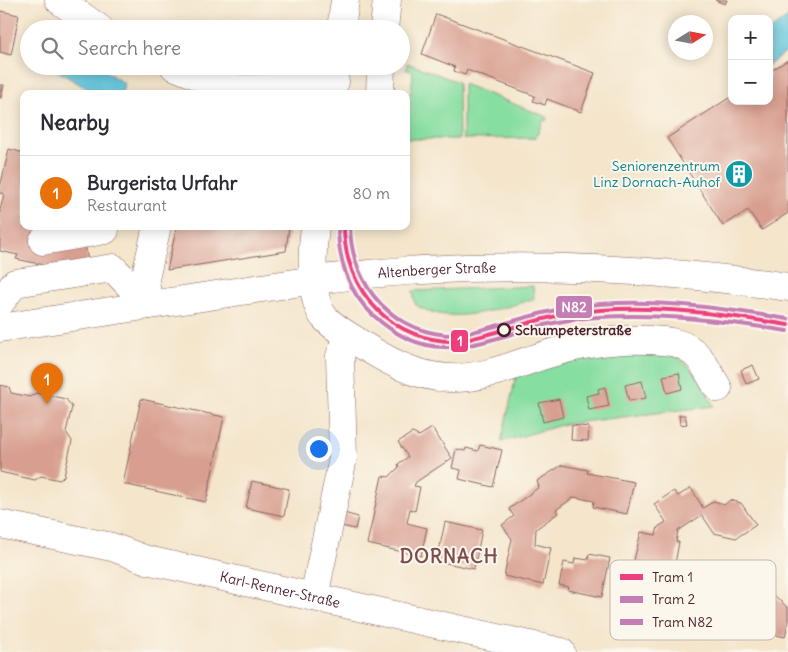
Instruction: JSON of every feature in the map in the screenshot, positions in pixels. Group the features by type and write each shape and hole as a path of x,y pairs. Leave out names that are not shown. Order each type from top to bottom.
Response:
{"street":[{"path":"59,0 87,20"},
{"path":"342,20 345,0"},
{"path":"385,20 386,0"},
{"path":"380,90 381,75"},
{"path":"185,78 242,89 267,88 308,80 335,81"},
{"path":"43,278 43,234 84,230"},
{"path":"105,230 113,268 148,305"},
{"path":"148,305 145,279 156,230"},
{"path":"315,230 314,280 317,304 321,313 331,324 355,340 381,356 414,371 435,377 450,378 480,375 574,346 595,342 616,340 666,341 681,344 694,352 718,388"},
{"path":"0,321 15,283 113,268"},
{"name":"Altenberger Straße","path":"0,321 148,305 314,280 400,271 525,268 606,270 681,274 788,286"},
{"path":"314,597 343,458 340,356 348,342 355,340"},
{"name":"Karl-Renner-Straße","path":"0,524 112,547 147,560 562,652"}],"green space":[{"path":"410,64 458,82 459,139 410,139 410,94 413,73 410,70"},
{"path":"463,84 547,117 546,121 543,120 536,138 463,139"},
{"path":"533,286 534,299 490,311 458,315 442,315 428,311 415,304 413,291"},
{"path":"624,350 671,355 682,360 698,378 714,406 565,424 501,442 516,376 553,364"}],"water":[{"path":"788,17 788,50 773,62 773,60 773,28"},
{"path":"64,75 111,75 125,84 123,90 90,90"}],"building":[{"path":"715,0 727,0 725,4"},
{"path":"0,11 19,15 11,55 0,52"},
{"path":"436,14 595,73 581,112 547,99 545,105 533,101 535,96 467,70 465,75 454,71 455,67 422,54"},
{"name":"Seniorenzentrum Linz Dornach-Auhof","path":"788,60 788,213 762,230 748,210 723,226 667,138 728,99 728,105 773,105 773,69"},
{"path":"0,85 4,85 1,98 0,98"},
{"path":"9,149 20,152 20,230 83,230 92,285 54,267 16,259 18,255 0,251 0,210 4,194 0,193"},
{"path":"176,230 289,230 286,251 167,270"},
{"path":"753,365 759,379 746,384 741,370"},
{"path":"679,373 682,389 667,393 663,376"},
{"path":"642,381 646,398 629,401 625,385"},
{"path":"0,385 9,387 11,393 30,397 36,393 66,399 72,407 66,432 72,441 64,476 60,480 41,476 35,480 0,472"},
{"path":"605,387 609,406 589,410 586,396 599,393 598,389"},
{"path":"141,399 224,417 206,502 123,484"},
{"path":"559,399 563,417 543,422 539,403"},
{"path":"679,415 685,415 687,424 680,425"},
{"path":"572,425 589,427 588,441 571,440"},
{"path":"432,428 452,458 416,482 414,486 420,487 415,511 410,509 407,523 427,528 421,556 367,544 382,476 389,477 399,467 398,464 408,457 398,442 412,433 419,436"},
{"path":"480,445 502,450 493,487 459,479 461,470 452,468 456,449 465,451 466,448 478,451"},
{"path":"562,465 588,470 587,473 634,482 627,514 593,507 594,501 574,497 556,510 558,513 536,529 535,544 551,548 543,585 504,576 512,539 502,525 514,516 509,509 539,487 537,481"},
{"path":"252,481 289,489 284,516 246,508"},
{"path":"691,488 703,508 714,501 724,505 730,500 741,503 756,525 736,538 714,533 702,515 678,531 676,542 679,542 676,560 634,560 641,532 656,535 658,527 666,522 654,504 674,491 678,496"},
{"path":"344,513 358,517 355,529 341,526"},
{"path":"445,522 482,530 474,569 437,561"},
{"path":"589,554 610,558 602,597 568,590 569,587 559,585 564,562 574,564 575,558 588,560"},
{"path":"776,597 788,608 785,637 776,635"}],"tram line":[{"name":"2","path":"338,230 342,263 351,285 364,306 392,330 411,340 430,346 467,345 554,323 599,317 670,317 787,331"},
{"name":"1","path":"344,230 346,250 353,272 363,292 377,309 394,323 414,334 436,340 460,341 567,314 623,309 678,310 788,325"},
{"name":"N82","path":"350,230 352,249 359,269 368,288 381,304 397,318 416,328 436,333 459,335 567,308 622,303 678,304 788,319"}],"place":[{"name":"Seniorenzentrum Linz Dornach-Auhof","path":"739,174"},
{"name":"Schumpeterstraße","path":"504,330"},
{"name":"Burgerista Urfahr","path":"47,404"}],"district":[{"name":"DORNACH","path":"449,556"}]}
